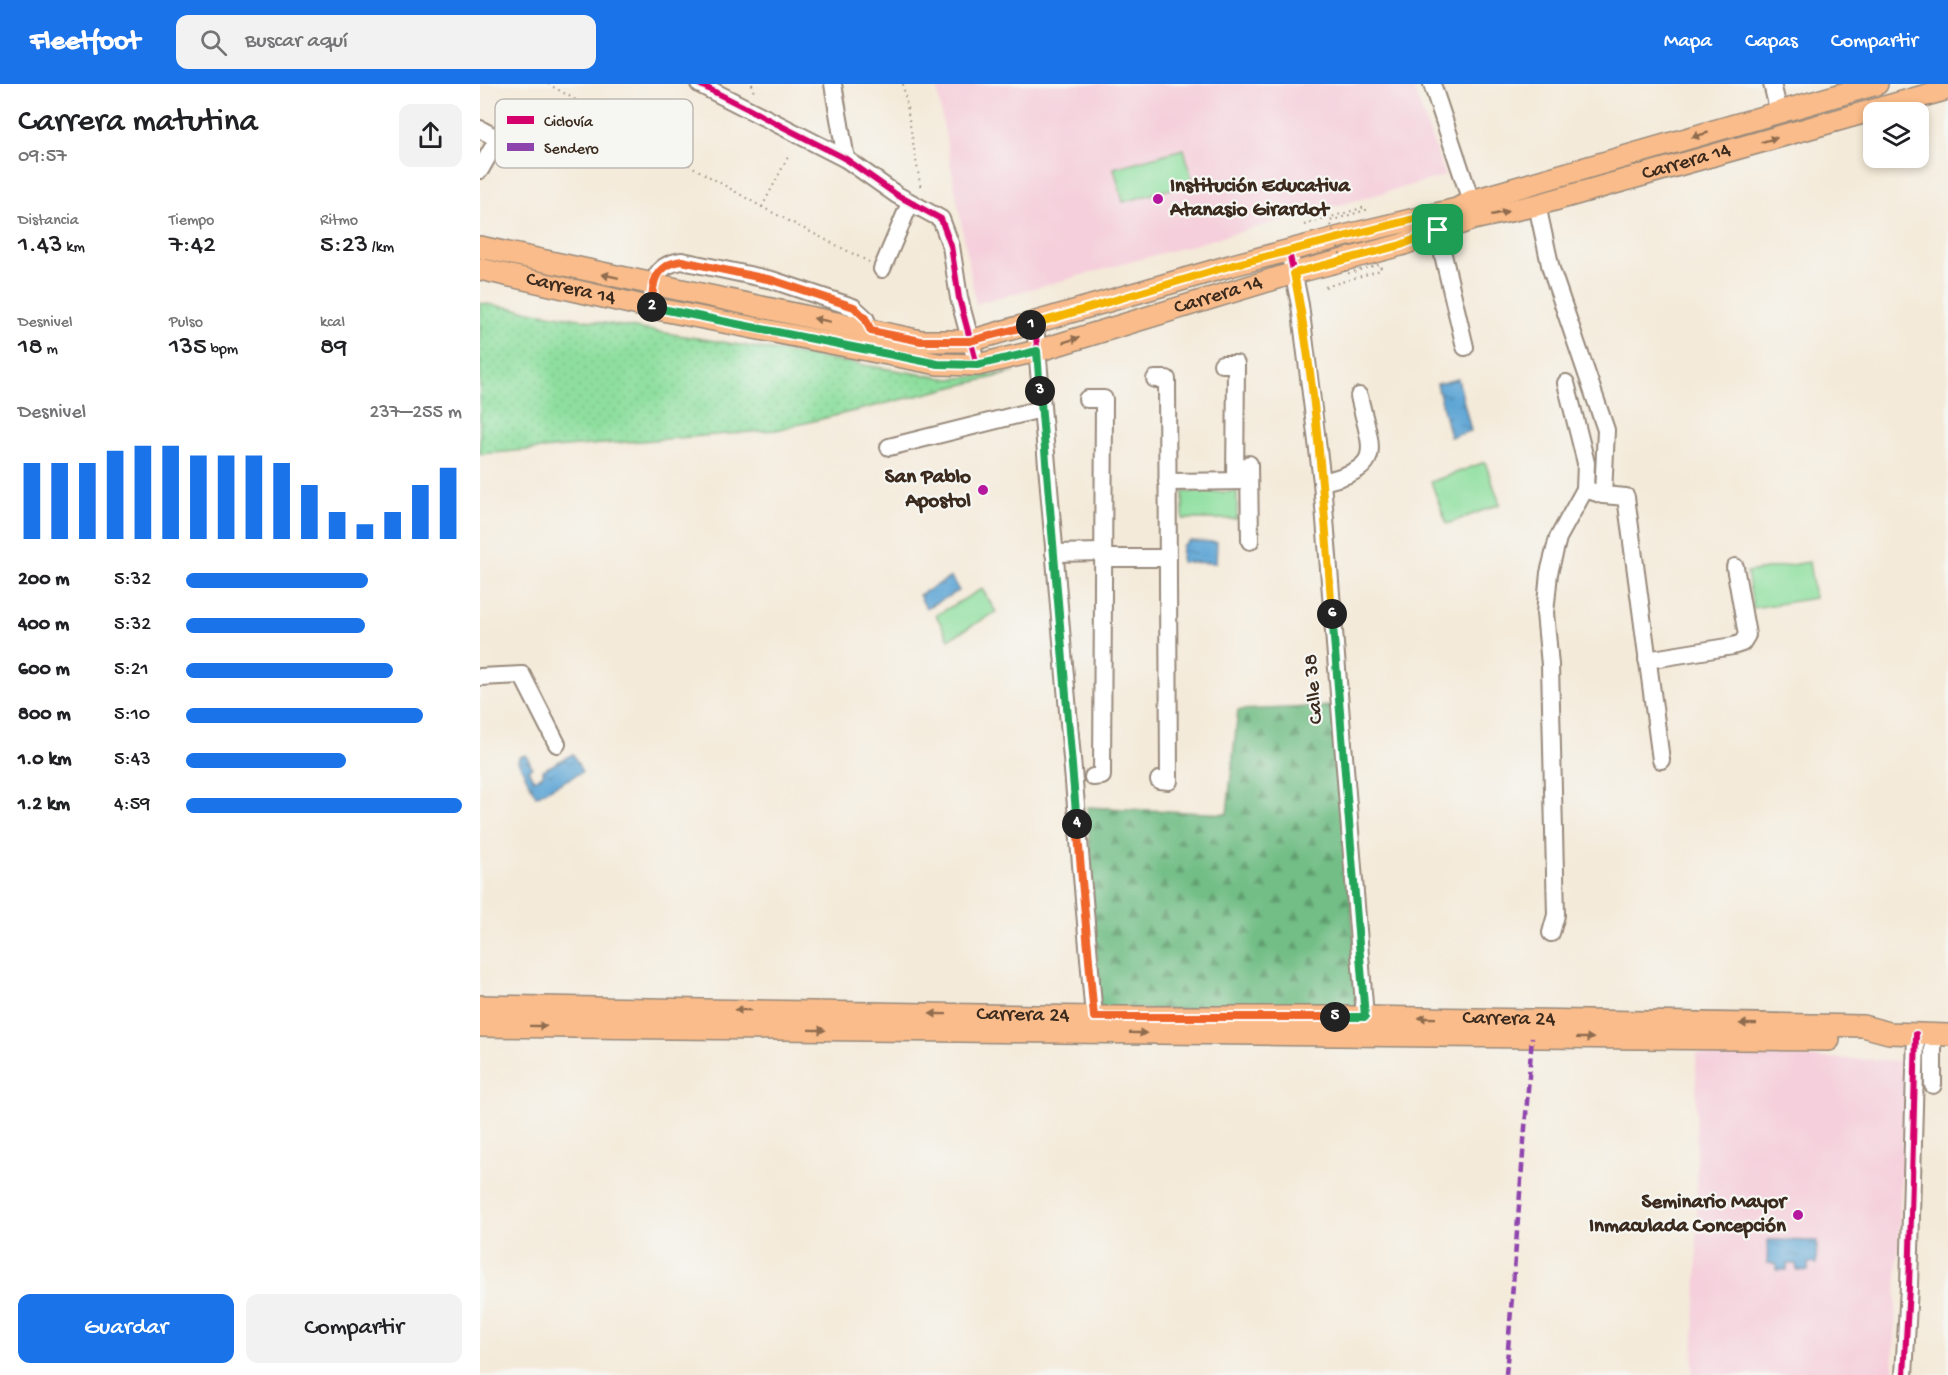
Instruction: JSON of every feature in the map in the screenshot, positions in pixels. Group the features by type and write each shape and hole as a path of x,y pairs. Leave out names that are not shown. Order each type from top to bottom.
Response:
{"main road":[{"name":"Carrera 14","path":"480,247 921,341 970,341 1233,265 1289,251 1436,222 1851,88 1877,84"},
{"name":"Carrera 14","path":"1472,210 1537,204 1948,89"},
{"name":"Carrera 14","path":"480,269 652,309 938,364 977,365 1037,351 1294,273 1401,245 1436,222"},
{"name":"Carrera 24","path":"480,1006 1095,1025 1708,1039 1863,1040 1889,1033 1932,1034"},
{"name":"Carrera 24","path":"480,1026 1095,1025 1365,1017 1708,1039"}],"street":[{"path":"699,84 724,90 846,159 897,195 915,196 941,219 951,246 959,298 977,365"},
{"path":"833,84 846,159"},
{"path":"1432,84 1472,210"},
{"path":"1772,84 1779,112"},
{"path":"1851,88 1859,115"},
{"path":"480,129 495,137"},
{"path":"480,170 495,144"},
{"path":"882,269 915,196"},
{"path":"1537,204 1551,269 1606,430 1603,495"},
{"path":"1436,222 1465,347"},
{"name":"Calle 38","path":"1289,251 1300,305 1322,482 1365,1017"},
{"path":"652,309 652,285 660,271 669,263 682,261 772,280 854,307 865,318 871,331"},
{"path":"1233,265 1238,290"},
{"path":"764,308 772,280"},
{"path":"1035,324 1095,1025"},
{"path":"1222,364 1236,364 1242,481 1250,542"},
{"path":"1155,379 1167,379 1169,782 1159,780"},
{"path":"1551,933 1556,905 1550,665 1545,612 1549,573 1558,538 1585,489 1586,463 1566,383"},
{"path":"1322,482 1351,475 1362,468 1369,459 1369,445 1359,396"},
{"path":"1088,399 1104,399 1102,776 1093,777"},
{"path":"889,447 1041,409"},
{"path":"1242,481 1249,464"},
{"path":"1167,482 1242,481"},
{"path":"1585,489 1603,495 1626,497 1661,760"},
{"path":"1054,558 1168,558"},
{"path":"1647,660 1742,643 1747,635 1735,567"},
{"path":"480,677 522,675 557,744"},
{"path":"1932,1034 1933,1085"},
{"path":"1904,1375 1909,1287 1932,1034"}],"path":[{"path":"548,84 574,99"},
{"path":"903,84 915,196"},
{"path":"762,207 789,155"},
{"path":"693,167 762,207 882,269"},
{"path":"1304,225 1365,207 1366,210 1330,221 1346,274 1380,264 1381,270 1322,288"}],"shaded area":[{"name":"Institución Educativa Atanasio Girardot","path":"936,84 1412,84 1445,176 976,304"},
{"name":"Seminario Mayor Inmaculada Concepción","path":"1696,1053 1906,1061 1893,1375 1692,1375 1697,1277"}],"green space":[{"path":"1184,149 1193,183 1123,202 1114,168"},
{"path":"480,303 950,379 1015,372 776,430 480,454"},
{"path":"1485,462 1500,504 1447,524 1431,482"},
{"path":"1183,492 1237,492 1237,519 1183,519"},
{"path":"1809,562 1815,598 1753,608 1747,572"},
{"path":"982,589 996,612 949,639 936,615"},
{"path":"1335,706 1360,1010 1100,1009 1087,807 1227,814 1238,710"}],"water":[{"path":"1458,379 1471,431 1450,437 1437,384"},
{"path":"1189,541 1217,542 1216,563 1181,562 1182,546"},
{"path":"951,577 959,591 926,608 919,595"},
{"path":"573,754 582,772 536,796 518,761 519,757 526,755 532,767 528,770 534,780 543,775 543,770"},
{"path":"1768,1240 1817,1241 1816,1264 1808,1263 1808,1271 1797,1270 1796,1264 1787,1264 1787,1270 1776,1270 1776,1264 1767,1263"}],"marked path":[{"path":"1506,1375 1532,1037"}],"cycle path":[{"path":"699,84 846,159 897,195 941,219 951,246 959,298 977,365"},
{"path":"1289,251 1300,305 1322,482 1365,1017"},
{"path":"1035,324 1094,1017"},
{"path":"1904,1375 1909,1287 1916,1034"}],"place":[{"name":"Institución Educativa Atanasio Girardot","path":"1158,199"},
{"name":"San Pablo Apostol","path":"983,490"},
{"name":"Seminario Mayor Inmaculada Concepción","path":"1798,1215"}],"route":[{"path":"1434,214 1438,230 1401,245 1294,273 1322,482 1365,1017 1094,1017 1037,351 977,365 938,364 652,309 652,285 660,271 669,263 682,261 772,280 854,307 861,312 871,331 921,341 970,341 1233,265 1434,214"}]}
